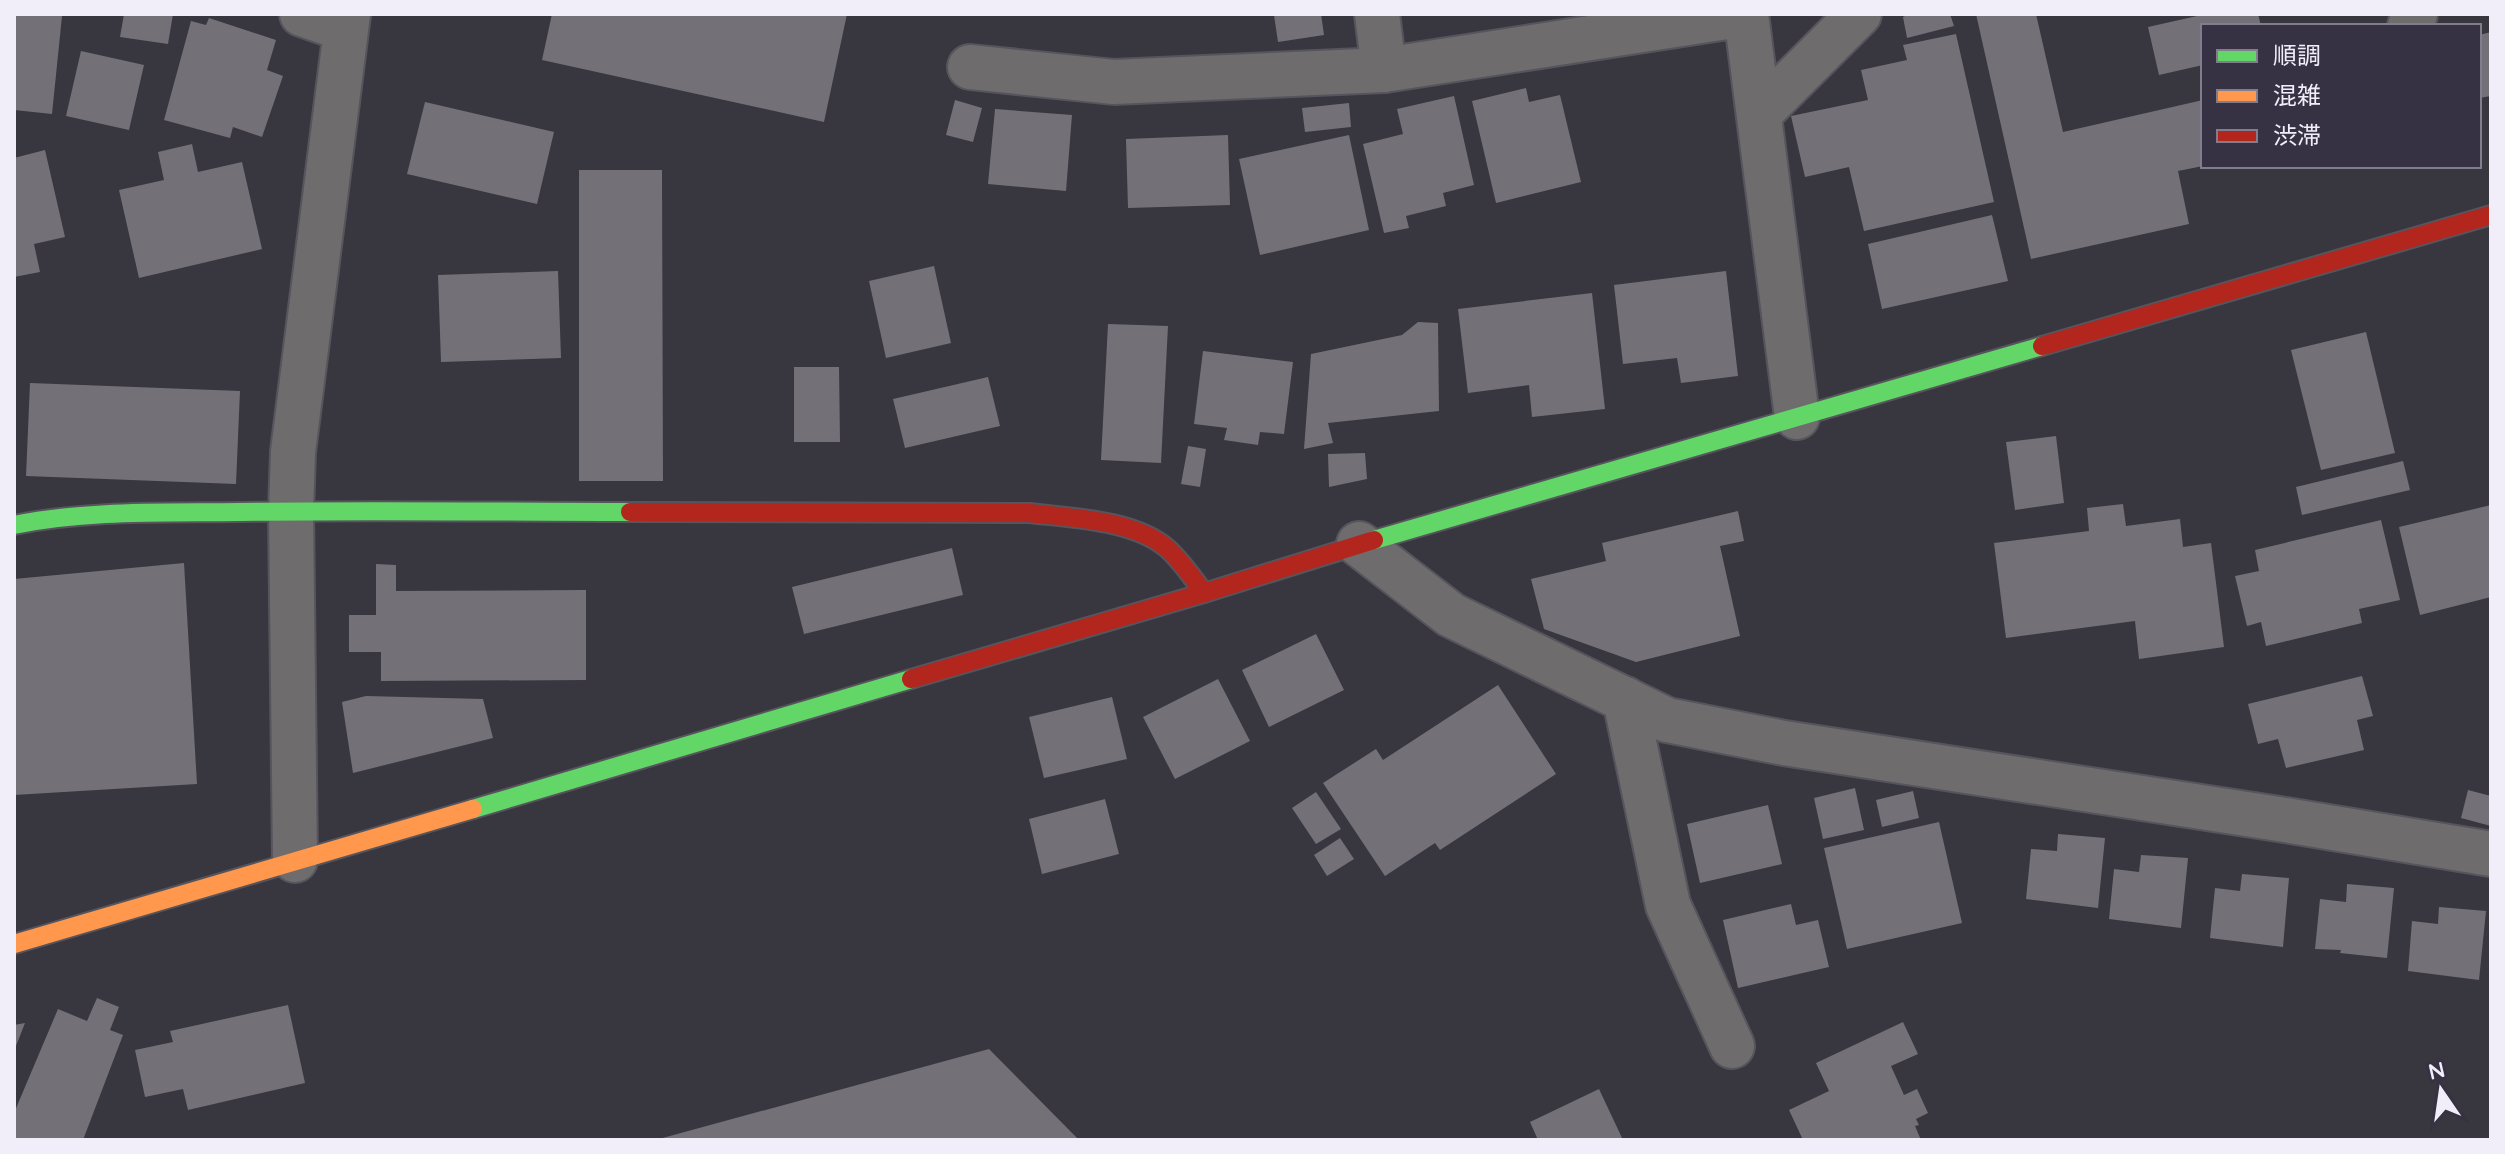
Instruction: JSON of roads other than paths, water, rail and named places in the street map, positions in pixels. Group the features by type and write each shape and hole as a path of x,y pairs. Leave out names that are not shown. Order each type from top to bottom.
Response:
{"street":[{"path":"295,860 293,452 347,22 302,14"},
{"path":"1377,14 1384,70"},
{"path":"970,67 1114,82 1384,70 1746,14 1797,417"},
{"path":"1759,114 1859,14"},
{"path":"14,944 1204,593 1359,544 2491,215"},
{"path":"14,525 95,514 291,511 1030,513 1100,522 1155,539 1184,565 1204,593"},
{"path":"1359,544 1451,615 1667,720 1784,743 2491,854"},
{"path":"1625,699 1668,905 1732,1046"}]}
